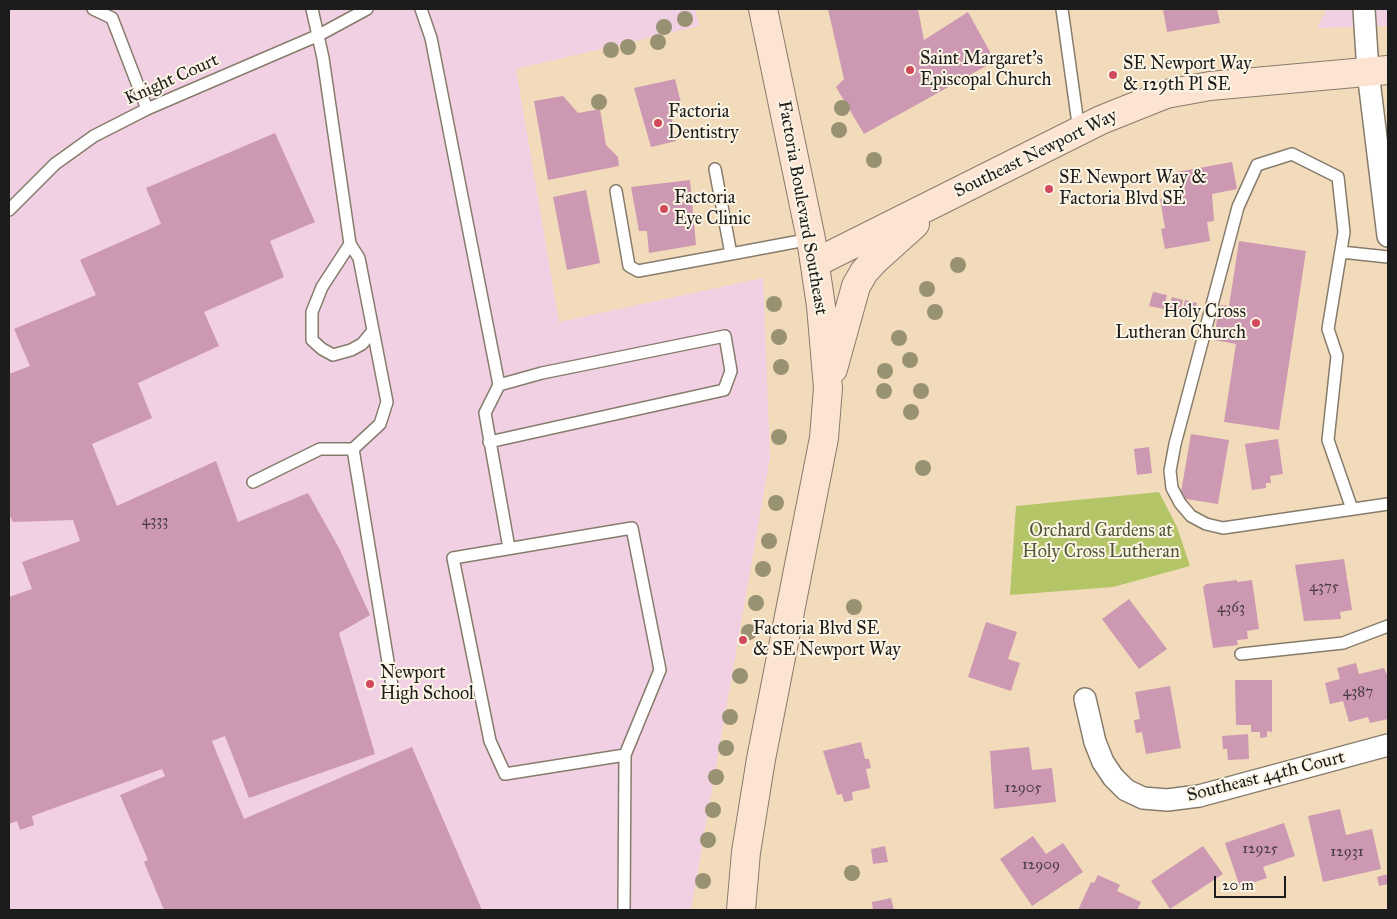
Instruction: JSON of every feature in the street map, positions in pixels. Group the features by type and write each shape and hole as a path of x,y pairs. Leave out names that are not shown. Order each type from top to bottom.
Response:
{"main road":[{"name":"Factoria Boulevard Southeast","path":"741,910 746,852 761,759 824,438 828,388 821,306 813,251 763,9"},
{"name":"Southeast Newport Way","path":"813,251 942,200 1136,104 1166,94 1210,86 1378,71"},
{"path":"828,388 856,286 864,272 942,200"}],"street":[{"path":"1364,9 1378,71 1388,236"},
{"name":"Southeast 44th Court","path":"1085,699 1095,742 1103,762 1113,777 1126,790 1143,798 1166,800 1199,796 1388,745"}],"lane":[{"path":"94,9 112,18 147,109"},
{"path":"253,482 320,450 353,449 380,424 387,402 359,258 350,244 319,35 312,9"},
{"name":"Knight Court","path":"9,210 55,164 94,136 147,109 319,35 367,9"},
{"path":"421,9 431,38 499,385 485,413 509,548"},
{"path":"1062,9 1079,132"},
{"path":"1352,509 1328,440 1337,356 1328,329 1344,232 1338,177 1292,154 1257,165 1238,206 1170,471 1172,488 1180,503 1191,516 1206,524 1223,528 1388,504"},
{"path":"715,169 732,254"},
{"path":"616,191 629,266 638,271 732,254 813,251"},
{"path":"350,244 322,287 312,312 312,340 322,349 333,354 351,350 362,344 372,332"},
{"path":"1341,252 1388,258"},
{"path":"489,442 724,390 731,371 725,336 542,373 499,385"},
{"path":"353,449 392,686"},
{"path":"624,910 625,755 660,670 632,528 453,558 490,741 505,774 625,755"},
{"path":"1241,654 1343,643 1388,626"}],"shaded area":[{"name":"Newport High School","path":"9,9 695,9 699,26 516,69 559,322 763,278 770,457 691,910 9,910"},
{"path":"1327,9 1388,9 1388,26 1317,28"}],"green space":[{"name":"Orchard Gardens at Holy Cross Lutheran","path":"1159,492 1177,527 1190,566 1113,587 1010,595 1016,506"}],"building":[{"name":"Saint Margaret's Episcopal Church","path":"828,9 918,9 924,40 968,12 995,61 864,134 836,87 844,79"},
{"path":"1163,9 1217,9 1220,23 1167,32"},
{"name":"Factoria Dentistry","path":"675,79 681,103 669,105 676,141 651,147 634,88"},
{"path":"563,96 578,113 600,109 606,145 618,157 619,166 548,180 534,101"},
{"name":"Newport High School","path":"275,133 315,222 270,241 284,277 204,312 219,346 138,383 152,418 92,444 117,506 216,461 238,522 308,493 339,548 370,615 339,633 375,754 249,798 225,736 212,741 244,819 412,747 482,910 164,910 144,862 148,860 120,795 165,776 162,769 32,816 34,825 20,830 17,821 9,824 9,597 32,589 22,562 80,541 73,520 13,522 9,514 9,374 30,366 14,329 96,295 80,260 161,224 146,188"},
{"path":"1232,162 1237,189 1212,194 1214,221 1207,222 1210,241 1165,249 1161,229 1165,228 1160,199 1182,195 1177,172"},
{"name":"Factoria Eye Clinic","path":"690,180 696,245 649,253 647,231 639,231 631,187"},
{"path":"586,190 600,263 567,270 553,197"},
{"name":"Holy Cross Lutheran Church","path":"1239,241 1306,251 1279,430 1224,422 1236,344 1214,340 1219,305 1229,306"},
{"path":"1153,292 1167,295 1164,309 1149,306"},
{"path":"1172,297 1183,300 1179,315 1168,312"},
{"path":"1185,300 1197,303 1193,319 1181,316"},
{"path":"1191,434 1229,440 1218,504 1180,498"},
{"path":"1278,439 1283,474 1270,476 1271,483 1266,483 1266,488 1252,490 1245,444"},
{"path":"1149,447 1152,473 1137,475 1134,449"},
{"path":"1344,559 1352,610 1340,612 1341,619 1304,621 1295,565"},
{"path":"1237,580 1237,582 1252,580 1259,629 1247,631 1248,639 1237,640 1238,645 1213,648 1203,587 1206,584"},
{"path":"1129,599 1167,649 1139,669 1102,619"},
{"path":"986,622 1017,632 1008,659 1020,663 1011,691 968,677"},
{"path":"1356,663 1359,674 1384,668 1388,677 1388,719 1370,723 1368,717 1349,722 1343,701 1330,704 1325,683 1340,679 1337,668"},
{"path":"1235,680 1272,680 1272,732 1267,731 1267,737 1260,738 1260,732 1251,732 1251,725 1236,725"},
{"path":"1170,686 1181,748 1146,754 1142,732 1136,733 1134,720 1140,719 1135,692"},
{"path":"1248,734 1249,759 1228,760 1227,749 1223,749 1222,736"},
{"path":"861,742 865,759 869,759 871,768 866,769 870,788 852,792 853,800 844,802 842,794 837,795 823,751"},
{"path":"1029,747 1032,770 1052,768 1056,802 994,809 990,751"},
{"path":"1340,809 1346,835 1372,829 1381,869 1323,882 1308,816"},
{"path":"1284,823 1295,856 1263,867 1267,878 1240,887 1225,843"},
{"path":"1033,836 1046,854 1063,843 1083,872 1032,906 1000,859"},
{"path":"885,846 888,862 873,864 871,849"},
{"path":"1203,846 1223,874 1170,909 1151,881"},
{"path":"1388,874 1388,884 1379,886 1377,877"},
{"path":"1098,875 1120,885 1117,891 1141,902 1137,910 1078,910 1091,882 1094,883"},
{"path":"891,898 894,910 873,910 872,902"}],"place":[{"name":"Saint Margaret's Episcopal Church","path":"910,70"},
{"name":"SE Newport Way & 129th Pl SE","path":"1113,75"},
{"name":"Factoria Dentistry","path":"658,123"},
{"name":"SE Newport Way & Factoria Blvd SE","path":"1049,189"},
{"name":"Factoria Eye Clinic","path":"664,209"},
{"name":"Holy Cross Lutheran Church","path":"1256,323"},
{"name":"Factoria Blvd SE & SE Newport Way","path":"743,640"},
{"name":"Newport High School","path":"370,684"}]}
